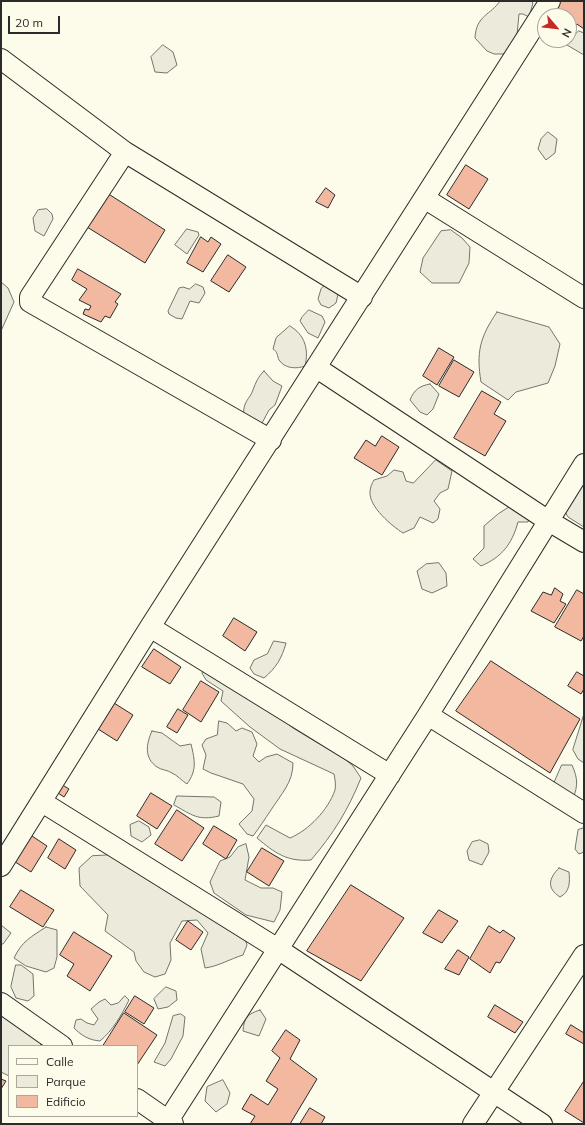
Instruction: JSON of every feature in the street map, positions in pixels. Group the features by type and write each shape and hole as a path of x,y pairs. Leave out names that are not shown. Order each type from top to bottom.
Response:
{"street":[{"path":"1,866 150,627 271,440 550,1"},
{"path":"1,58 125,152 362,297"},
{"path":"125,152 30,297 30,302 271,440"},
{"path":"424,198 584,298"},
{"path":"316,368 584,542"},
{"path":"138,1100 169,1123 428,715 584,464"},
{"path":"150,627 390,775"},
{"path":"428,715 584,813"},
{"path":"42,802 278,950 542,1124"},
{"path":"473,1124 584,955"},
{"path":"1,1003 61,1045"}],"green space":[{"path":"500,1 531,1 533,3 529,17 519,14 517,35 512,48 503,54 494,54 487,51 475,38 478,24"},
{"path":"579,31 584,33 584,55 572,48 577,48 577,33"},
{"path":"163,45 173,52 177,65 167,73 155,72 151,57"},
{"path":"548,132 557,139 555,153 546,160 538,149 541,139"},
{"path":"47,209 52,214 53,219 44,236 35,231 33,218 38,210"},
{"path":"187,229 198,232 199,235 187,254 175,245"},
{"path":"451,230 462,238 470,247 469,263 459,283 432,283 420,272 423,258 441,231"},
{"path":"1,282 8,288 14,302 1,331"},
{"path":"196,284 203,287 205,293 199,303 190,301 182,319 176,318 169,314 168,311 179,288 183,287 189,289"},
{"path":"326,284 340,286 336,303 329,308 321,305 318,299 321,289"},
{"path":"309,310 322,316 325,322 318,338 308,333 300,321"},
{"path":"497,312 549,327 560,344 555,366 548,383 516,392 508,400 481,382 479,353 483,337"},
{"path":"290,326 302,338 306,348 305,366 298,368 284,365 279,360 277,353 273,349 276,338"},
{"path":"264,371 273,381 282,386 275,405 269,410 261,425 244,416 244,407 257,380"},
{"path":"430,384 439,394 433,409 427,415 420,412 410,400 417,389"},
{"path":"436,460 452,471 448,489 440,493 434,501 440,509 438,519 433,523 420,517 414,528 403,533 387,521 373,504 370,492 372,484 374,480 387,476 394,470 403,472 406,481 413,483"},
{"path":"584,476 584,527 568,517 563,508"},
{"path":"511,506 532,511 528,522 518,522 513,537 505,549 495,558 481,566 473,559 484,548 484,526 498,514"},
{"path":"439,563 446,573 447,586 432,593 422,589 417,571 426,564"},
{"path":"274,641 286,643 278,662 264,678 254,674 250,668 254,660 267,654"},
{"path":"207,669 255,698 293,728 346,760 353,766 361,778 340,821 311,860 295,860 288,858 276,852 257,838 266,825 290,838 311,825 323,812 332,797 335,790 334,774 280,749 250,727 221,701 223,691 206,680 202,673"},
{"path":"584,714 584,763 578,759 573,750"},
{"path":"219,721 227,723 236,731 242,728 252,732 257,744 253,756 259,762 266,757 277,754 293,763 291,777 286,788 253,836 247,834 239,824 252,811 254,799 243,784 203,769 206,755 202,745 206,739 217,735"},
{"path":"152,731 162,733 180,746 191,744 194,770 187,784 169,771 157,767 150,759 147,750 148,741"},
{"path":"562,765 572,765 575,774 577,782 573,799 552,788"},
{"path":"177,796 214,797 221,802 219,816 206,818 195,816 174,805"},
{"path":"139,821 149,827 151,835 142,842 131,836 130,825"},
{"path":"584,828 584,852 579,854 575,849 578,830"},
{"path":"480,840 488,844 489,852 482,865 469,860 467,851 472,842"},
{"path":"246,844 249,857 245,880 261,888 273,888 282,892 280,910 274,922 246,915 214,893 210,882 220,861 230,857 238,847"},
{"path":"111,855 244,936 247,945 243,955 215,966 205,968 201,949 208,933 197,920 182,921 170,943 171,960 165,974 155,977 144,972 136,961 134,952 105,931 108,915 80,886 79,868 92,856"},
{"path":"559,868 569,872 568,890 560,897 553,890 550,883 553,875"},
{"path":"1,925 11,933 3,944 1,944"},
{"path":"46,927 57,930 57,957 54,968 46,972 26,966 14,958 24,943"},
{"path":"16,965 21,965 33,974 34,996 28,1001 16,998 11,987"},
{"path":"166,987 176,991 177,1000 168,1007 158,1009 154,999"},
{"path":"125,996 129,1000 123,1012 113,1027 100,1041 92,1040 86,1037 74,1028 76,1020 81,1019 94,1025 98,1019 91,1009 99,1002 105,999 111,1005 118,1003"},
{"path":"260,1010 266,1019 259,1036 243,1031 244,1023 247,1017"},
{"path":"1,1014 39,1036 41,1045 8,1045 8,1076 1,1072"},
{"path":"181,1014 185,1017 183,1036 171,1059 165,1066 154,1062 165,1043 173,1016"},
{"path":"223,1080 230,1093 227,1104 216,1112 205,1101 207,1087"}],"building":[{"path":"558,1 584,1 584,29 577,24 577,8 553,8"},
{"path":"466,165 488,179 469,209 447,195"},
{"path":"326,188 335,195 328,208 316,202"},
{"path":"107,193 165,230 145,263 87,227"},
{"path":"201,237 208,242 211,237 221,244 203,272 187,263"},
{"path":"228,255 246,267 229,292 211,281"},
{"path":"78,269 121,294 115,302 118,304 110,318 105,316 101,322 83,314 85,309 89,310 91,306 79,300 87,289 72,280"},
{"path":"439,348 454,357 437,385 423,376"},
{"path":"454,360 474,372 459,397 439,386"},
{"path":"482,391 501,402 494,414 506,421 485,456 454,438"},
{"path":"382,436 399,447 382,475 354,458 366,440 375,446"},
{"path":"555,588 563,594 560,601 566,604 554,623 531,611 543,592 551,595"},
{"path":"577,590 584,594 584,636 581,641 555,627"},
{"path":"234,618 257,632 245,651 223,636"},
{"path":"154,649 181,667 170,684 142,667"},
{"path":"491,661 580,719 550,773 456,711"},
{"path":"577,672 584,676 584,689 581,694 568,686"},
{"path":"201,681 219,692 201,722 183,710"},
{"path":"114,703 133,715 117,741 98,729"},
{"path":"178,709 188,715 177,733 167,727"},
{"path":"56,781 69,789 64,797 52,789"},
{"path":"151,793 172,806 157,829 137,816"},
{"path":"177,810 204,828 182,861 155,844"},
{"path":"214,826 237,840 226,859 203,844"},
{"path":"26,832 47,846 31,872 9,858"},
{"path":"59,839 76,850 65,869 48,858"},
{"path":"262,848 284,861 269,886 247,872"},
{"path":"351,885 404,918 361,981 307,951"},
{"path":"21,890 54,910 43,927 10,907"},
{"path":"439,910 458,921 442,943 423,933"},
{"path":"188,921 203,932 191,950 176,940"},
{"path":"489,926 500,933 503,930 515,938 500,963 496,962 490,973 470,959"},
{"path":"74,932 112,956 90,991 67,976 74,964 60,955"},
{"path":"458,950 469,957 459,975 445,969"},
{"path":"135,996 154,1008 144,1024 125,1012"},
{"path":"495,1005 523,1022 515,1033 488,1017"},
{"path":"124,1013 157,1035 138,1064 138,1045 104,1045"},
{"path":"571,1025 584,1033 584,1044 566,1034"},
{"path":"286,1030 300,1040 290,1059 317,1079 290,1124 250,1124 255,1116 242,1109 251,1094 268,1105 278,1089 266,1081 280,1058 272,1051"},
{"path":"1,1079 6,1081 1,1089"},
{"path":"584,1081 584,1123 565,1111"},
{"path":"310,1108 325,1117 321,1124 300,1124"}]}
